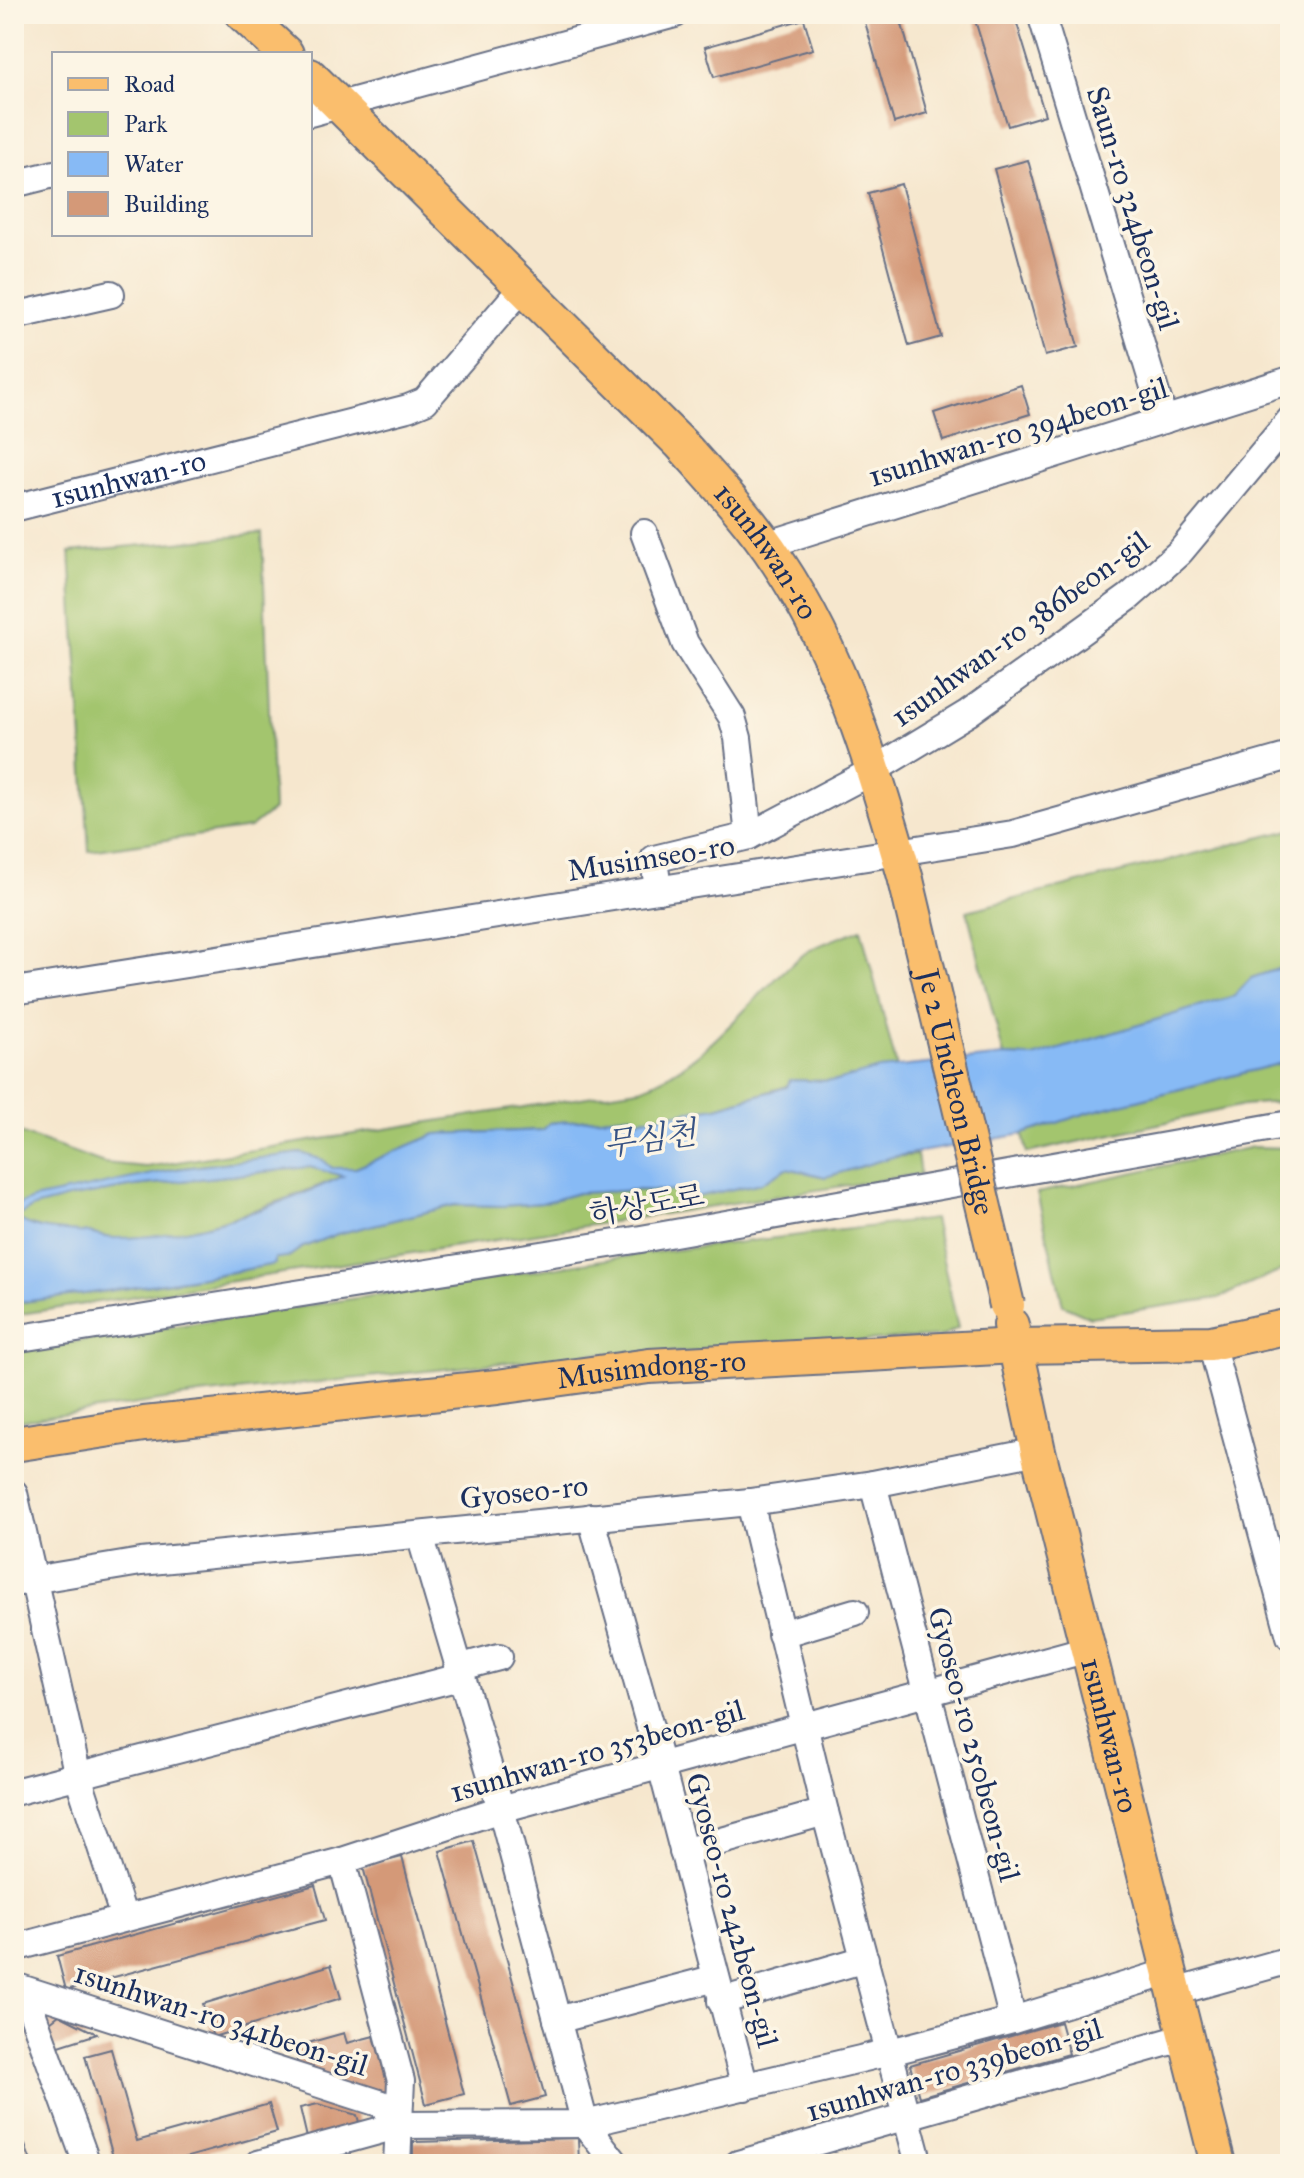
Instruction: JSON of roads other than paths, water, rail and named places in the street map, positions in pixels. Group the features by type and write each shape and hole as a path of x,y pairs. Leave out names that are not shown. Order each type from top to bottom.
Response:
{"main road":[{"path":"243,14 284,52"},
{"name":"1sunhwan-ro","path":"312,80 326,110 522,288 681,444 739,508 809,615 841,681 874,770 902,866"},
{"name":"Je 2 Uncheon Bridge","path":"902,866 1007,1305"},
{"name":"1sunhwan-ro","path":"1007,1305 1038,1451 1218,2164"},
{"name":"Musimdong-ro","path":"14,1444 144,1424 497,1387 649,1366 1016,1346 1211,1343 1290,1326"}],"street":[{"path":"326,110 675,14"},
{"name":"Saun-ro 324beon-gil","path":"1041,14 1164,420"},
{"path":"14,184 52,174"},
{"name":"1sunhwan-ro","path":"14,508 408,408 425,401 522,288"},
{"path":"14,316 111,294"},
{"name":"1sunhwan-ro 394beon-gil","path":"766,545 1290,380"},
{"name":"1sunhwan-ro 386beon-gil","path":"658,890 654,859 749,836 874,770 968,713 1129,597 1180,552 1290,420"},
{"path":"644,533 685,643 732,717 738,738 749,836"},
{"name":"Musimseo-ro","path":"14,991 658,890 902,866 1290,756"},
{"name":"하상도로","path":"14,1339 641,1239 1290,1124"},
{"path":"1211,1343 1290,1636"},
{"name":"Gyoseo-ro","path":"24,1580 141,1562 750,1502 873,1484 1038,1451"},
{"name":"Gyoseo-ro 250beon-gil","path":"873,1484 1013,2020"},
{"path":"14,1493 24,1580 78,1776 124,1918"},
{"path":"750,1502 825,1812 919,2164"},
{"name":"Gyoseo-ro 242beon-gil","path":"591,1517 661,1766 745,2087"},
{"path":"420,1535 458,1673 501,1809 585,2124 616,2164"},
{"path":"781,1634 855,1612"},
{"name":"1sunhwan-ro 353beon-gil","path":"14,1948 342,1861 501,1809 1088,1649"},
{"path":"14,1792 267,1727 458,1673 499,1657"},
{"path":"683,1852 825,1812"},
{"path":"342,1861 401,2081 397,2164"},
{"path":"557,2020 865,1959"},
{"path":"258,2164 400,2125 585,2124 1172,1982 1290,1960"},
{"path":"19,1988 87,2164"},
{"name":"1sunhwan-ro 341beon-gil","path":"19,1988 382,2104 400,2125"},
{"name":"1sunhwan-ro 339beon-gil","path":"738,2164 1186,2037"}],"water":[{"name":"무심천","path":"1290,965 1290,1061 1090,1112 1023,1134 892,1157 826,1177 787,1168 761,1183 696,1197 674,1191 638,1190 578,1193 542,1203 455,1205 337,1234 301,1248 287,1258 275,1258 275,1264 14,1303 14,1206 33,1199 176,1169 301,1153 323,1160 332,1168 356,1168 436,1134 543,1130 549,1123 633,1115 636,1120 717,1107 787,1087 790,1080 836,1081 879,1069 1004,1056 1033,1057 1234,996 1251,978","holes":["309,1167 343,1176 232,1219 142,1237 110,1238 46,1229 15,1217 34,1207 68,1198 135,1186"]}]}
